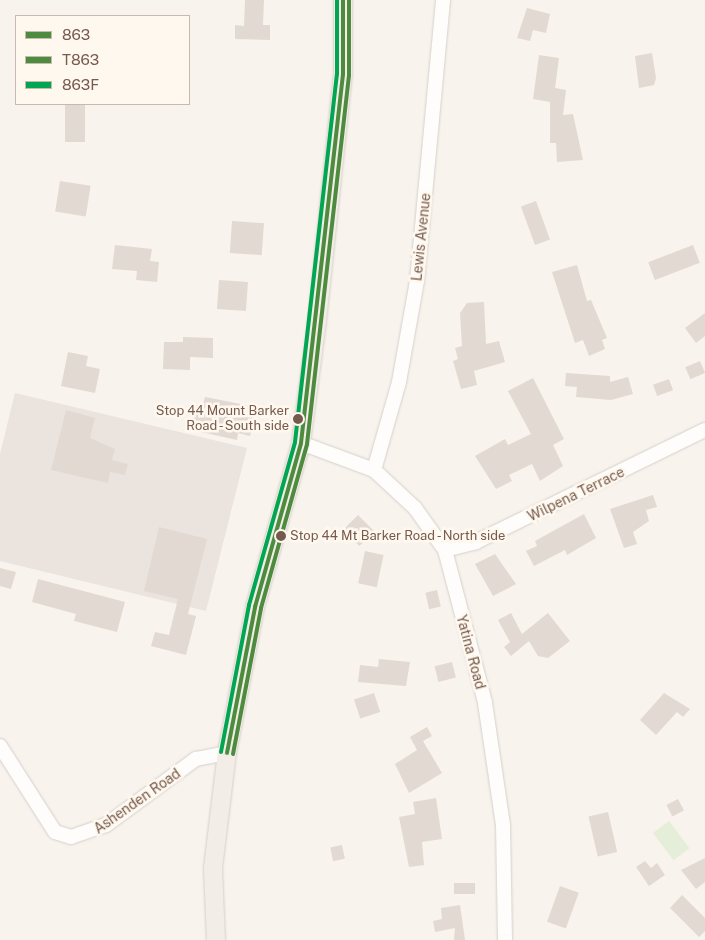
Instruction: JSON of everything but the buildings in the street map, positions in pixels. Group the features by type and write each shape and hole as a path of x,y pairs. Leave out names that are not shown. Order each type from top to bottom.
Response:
{"main road":[{"path":"216,940 213,868 227,753 254,607 301,443 342,84 343,0"}],"street":[{"name":"Lewis Avenue","path":"374,470 399,382 417,281 443,0"},
{"name":"Wilpena Terrace","path":"445,550 476,542 705,430"},
{"name":"Yatina Road","path":"301,443 374,470 415,508 445,550 489,731 503,825 505,940"},
{"name":"Ashenden Road","path":"0,746 55,832 71,837 106,824 196,760 227,753"}],"shaded area":[{"path":"15,393 247,448 206,611 0,561 0,454"}],"green space":[{"path":"669,821 689,848 673,860 653,833"}],"transit line":[{"name":"863F","path":"221,752 249,605 295,442 337,74 337,0"},
{"name":"863","path":"227,753 255,607 301,443 343,74 343,0"},
{"name":"T863","path":"233,754 261,608 307,444 349,75 349,0"}],"place":[{"name":"Stop 44 Mount Barker Road - South side","path":"298,419"},
{"name":"Stop 44 Mt Barker Road - North side","path":"281,536"}]}
